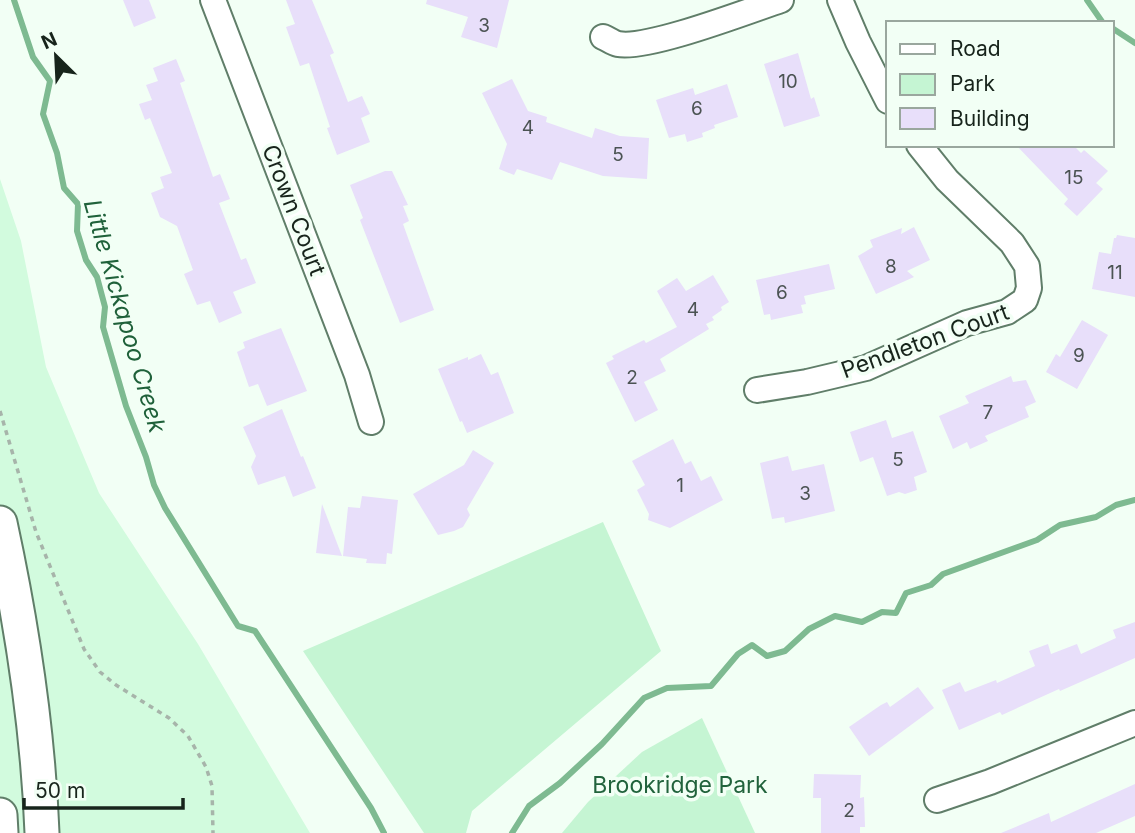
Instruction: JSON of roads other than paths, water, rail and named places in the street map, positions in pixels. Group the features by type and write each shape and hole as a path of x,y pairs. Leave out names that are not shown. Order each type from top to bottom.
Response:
{"street":[{"name":"Crown Court","path":"213,0 357,375 371,422"},
{"path":"603,37 618,44 641,43 665,38 781,0"},
{"path":"840,0 886,97"},
{"name":"Pendleton Court","path":"757,390 866,368 967,323 1007,312 1025,300 1029,288 1027,266 1012,243 947,180 921,147"},
{"path":"0,523 18,610 36,730 42,833"},
{"path":"937,800 990,782 1135,723"},
{"path":"0,815 1,833"}],"waterway":[{"name":"Little Kickapoo Creek","path":"14,0 33,57 50,81 43,114 57,153 64,188 78,204 77,231 86,260 97,277 105,307 103,327 126,406 154,485 165,508 238,626 255,631 371,808 384,833"},
{"name":"Little Kickapoo Creek","path":"1087,0 1102,21"},
{"name":"Little Kickapoo Creek","path":"1114,29 1135,43"},
{"name":"Little Kickapoo Creek","path":"512,833 529,806 560,783 602,744 644,698 667,688 711,686 738,654 752,645 767,656 785,651 809,629 835,616 862,622 882,612 896,613 906,593 931,585 943,574 1037,540 1060,525 1096,517 1116,505 1135,500"}],"park label":[{"name":"Brookridge Park","path":"680,785"}]}
